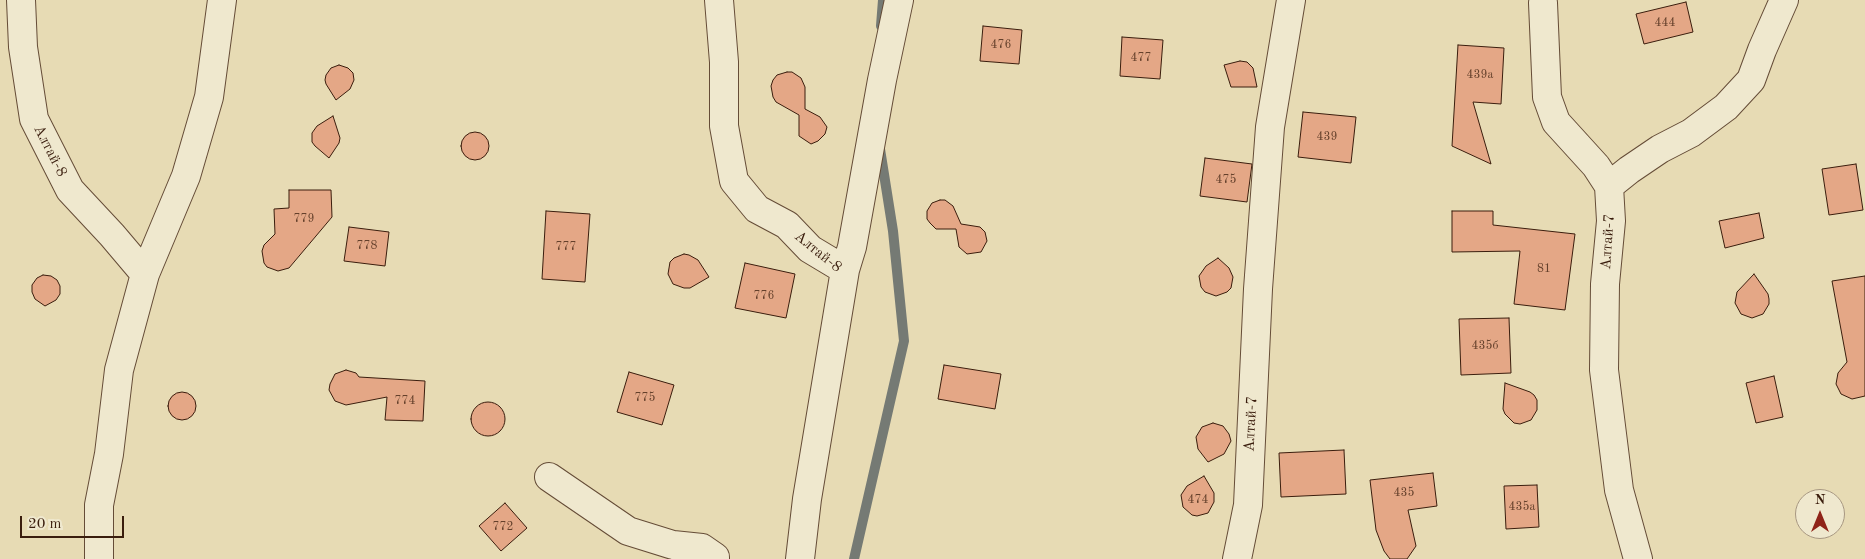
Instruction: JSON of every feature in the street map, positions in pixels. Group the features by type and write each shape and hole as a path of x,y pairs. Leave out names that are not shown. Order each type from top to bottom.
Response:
{"street":[{"name":"Алтай-8","path":"22,0 23,48 34,119 70,190 145,274"},
{"path":"99,559 99,505 109,454 119,370 145,274 186,176 209,97 222,0"},
{"name":"Алтай-8","path":"720,0 724,62 724,126 734,181 757,209 787,225 810,249 845,270 809,490 800,559"},
{"path":"845,270 852,247 882,80 900,0"},
{"name":"Алтай-7","path":"1241,556 1248,505 1258,289 1270,127 1291,0"},
{"path":"1543,3 1547,97 1556,122 1596,166 1609,186 1660,149 1690,133 1726,107 1751,80 1784,0"},
{"name":"Алтай-7","path":"1609,186 1611,220 1605,284 1604,370 1619,490 1638,559"},
{"path":"549,477 628,531 673,545 702,548 715,557 715,559"}],"building":[{"path":"1686,2 1693,32 1644,44 1636,14"},
{"path":"983,26 1022,30 1019,64 980,61"},
{"path":"1122,37 1163,40 1160,79 1120,76"},
{"path":"1458,45 1504,48 1501,104 1473,102 1491,164 1452,146"},
{"path":"1240,61 1247,62 1253,68 1257,87 1231,87 1224,65"},
{"path":"339,65 348,68 353,73 354,80 350,89 336,100 325,80 331,68"},
{"path":"792,72 801,78 805,87 805,109 820,117 827,127 825,134 818,141 811,144 799,136 799,115 776,102 773,97 771,86 773,80 777,75"},
{"path":"1303,112 1356,117 1351,163 1298,157"},
{"path":"333,116 340,138 339,143 329,158 312,142 312,133 317,126"},
{"path":"475,132 485,136 489,146 485,156 475,160 465,156 461,146 465,136"},
{"path":"1205,158 1252,164 1247,202 1200,196"},
{"path":"1856,164 1863,210 1829,215 1822,169"},
{"path":"289,190 331,190 332,217 289,268 278,271 267,267 264,263 262,251 264,245 275,234 274,209 289,208"},
{"path":"945,200 953,206 961,224 980,227 985,232 987,241 981,252 967,254 959,247 956,229 936,229 930,223 927,219 927,211 932,203"},
{"path":"546,211 590,214 585,282 542,279"},
{"path":"1452,211 1493,211 1493,225 1575,234 1565,310 1514,304 1520,251 1452,252"},
{"path":"1759,213 1764,238 1725,248 1719,221"},
{"path":"349,227 389,232 385,266 344,261"},
{"path":"684,254 698,260 709,277 690,288 673,284 668,274 670,262"},
{"path":"1218,258 1229,268 1233,277 1231,288 1227,292 1216,296 1205,292 1201,287 1199,276 1206,266"},
{"path":"745,263 795,274 786,318 735,308"},
{"path":"1754,274 1768,294 1769,304 1763,314 1752,318 1741,314 1735,303 1737,292"},
{"path":"43,275 51,276 57,280 60,286 60,294 56,300 45,306 35,299 32,292 32,285 37,278"},
{"path":"1865,276 1865,396 1852,399 1841,394 1836,384 1838,373 1847,362 1832,281"},
{"path":"1509,318 1511,373 1461,375 1459,319"},
{"path":"944,365 1001,374 995,409 938,399"},
{"path":"346,370 356,373 359,377 425,381 423,421 385,420 387,397 346,405 335,401 329,390 330,384 335,374"},
{"path":"629,372 674,385 662,425 617,412"},
{"path":"1774,376 1783,417 1756,423 1746,383"},
{"path":"1505,383 1534,395 1537,400 1537,410 1531,420 1520,424 1514,423 1505,414 1503,409"},
{"path":"182,392 192,396 196,406 192,416 182,420 172,416 168,406 172,396"},
{"path":"488,402 495,403 500,407 504,412 504,426 500,431 495,435 488,436 481,435 476,431 472,426 471,419 472,412 476,407 481,403"},
{"path":"1213,423 1223,426 1229,434 1231,441 1224,454 1208,462 1198,449 1196,437 1202,427"},
{"path":"1344,450 1346,494 1281,497 1279,453"},
{"path":"1433,473 1437,506 1408,510 1416,546 1407,559 1390,559 1384,551 1376,530 1370,480"},
{"path":"1204,476 1214,493 1214,502 1208,513 1197,516 1192,515 1183,507 1181,495 1187,486"},
{"path":"1537,485 1539,527 1506,529 1504,486"},
{"path":"505,503 527,528 501,551 479,526"}],"waterway":[{"path":"881,26 883,0"},
{"path":"854,559 904,341 893,231 880,149"}]}
